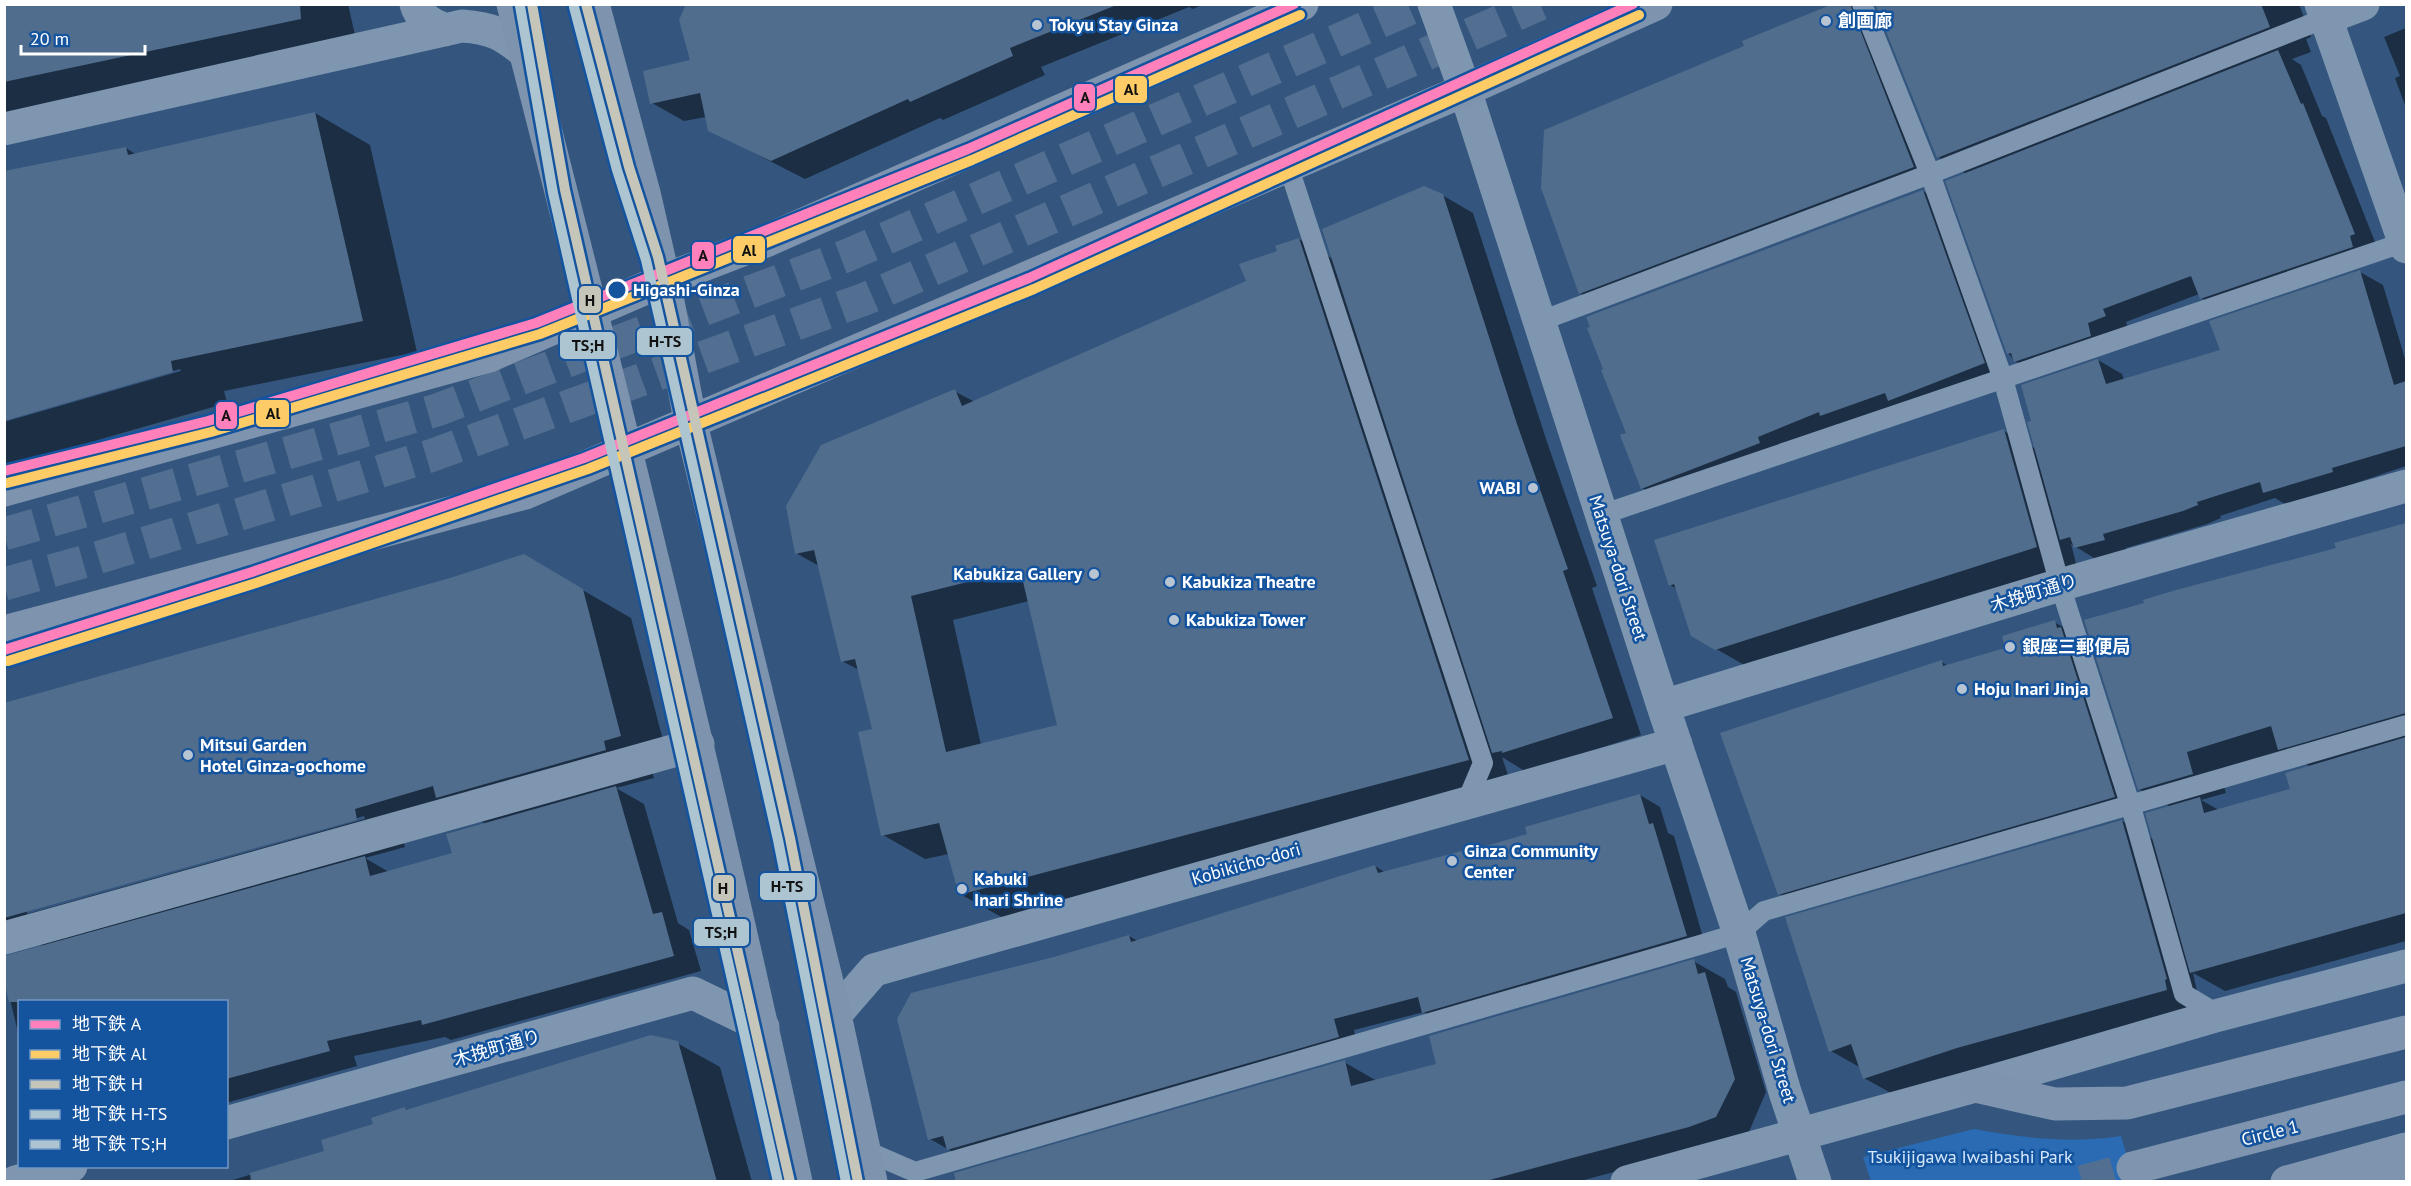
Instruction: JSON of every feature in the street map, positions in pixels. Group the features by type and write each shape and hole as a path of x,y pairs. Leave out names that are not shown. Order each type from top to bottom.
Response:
{"highway":[{"path":"1975,1086 2055,1104 2127,1103 2406,1032"},
{"name":"Circle 1","path":"2133,1168 2406,1097"},
{"path":"2287,1182 2406,1149"},
{"path":"2362,1182 2406,1173"}],"main road":[{"path":"513,4 627,451 698,744 796,1182"},
{"path":"593,4 644,192 664,280 690,420 835,1015 871,1182"},
{"path":"4,490 489,356 664,280 768,240 1302,4"},
{"path":"4,632 525,493 627,451 690,420 1465,90 1656,4"}],"street":[{"path":"417,4 418,13 429,23 445,30"},
{"name":"Matsuya-dori Street","path":"1434,4 1465,90 1538,322 1739,933 1807,1155"},
{"path":"2363,4 2323,11 2406,243"},
{"path":"4,129 462,26 487,28 506,37 526,53"},
{"name":"木挽町通り","path":"1663,706 2060,585 2406,486"},
{"path":"4,938 698,744"},
{"name":"Kobikicho-dori","path":"835,1015 874,970 1467,801 1676,744"},
{"path":"1627,1182 1807,1155 1975,1086 2218,1015 2406,966"},
{"name":"木挽町通り","path":"228,1122 693,993 763,1027"},
{"path":"15,1182 67,1168"}],"lane":[{"path":"1862,4 1930,174 2002,379 2060,585 2132,807 2184,994 2218,1015"},
{"path":"1538,322 1930,174 2323,11"},
{"path":"1288,165 1483,763 1467,801"},
{"path":"1601,515 2406,243"},
{"path":"864,1150 915,1172 1739,933 1764,911 2132,807 2406,725"}],"green space":[{"name":"Tsukijigawa Iwaibashi Park","path":"1974,1129 2065,1140 2121,1136 2134,1181 1871,1181 1863,1157"}],"building":[{"path":"4,4 300,4 301,19 4,82"},
{"path":"686,4 1114,4 1114,6 1010,48 1013,56 910,102 908,99 771,161 708,131 700,93 650,104 643,71 690,60 679,20"},
{"path":"1833,4 1850,4 1914,167 1579,294 1541,188 1544,130 1744,46 1742,41"},
{"path":"1875,4 2261,4 2270,27 1937,158"},
{"path":"2278,50 2301,104 2303,103 2355,234 2350,236 2353,247 2200,299 2191,276 2103,309 2106,316 2088,323 2091,336 2014,362 2011,353 2007,354 1945,181"},
{"path":"315,112 363,321 171,361 173,372 4,421 4,171 126,147 128,155"},
{"path":"1424,186 1443,194 1517,424 1568,569 1563,571 1613,718 1502,753 1502,751 1492,753 1322,229"},
{"path":"1923,190 1985,363 1888,401 1885,393 1820,416 1819,412 1758,437 1760,443 1641,489 1620,435 1626,433 1601,370 1603,369 1587,328 1590,327 1586,317"},
{"name":"Kabukiza Theatre","path":"1299,238 1469,760 959,895 939,823 881,836 858,732 872,729 855,659 841,662 814,550 795,554 786,506 821,445 955,389 962,406 1246,281 1239,264 1277,251 1275,246","holes":["1020,569 1057,725 946,752 911,596"]},
{"path":"2360,270 2394,385 2406,381 2406,446 2332,468 2333,472 2263,493 2260,482 2197,502 2198,505 2183,511 2103,534 2105,540 2074,548 2070,537 2060,540 2027,422 2031,421 2021,385 2098,359 2106,384 2220,350 2209,321"},
{"path":"2004,429 2037,547 1715,650 1691,636 1674,584 1669,586 1654,540"},
{"path":"2406,523 2406,713 2278,750 2271,726 2187,752 2193,774 2138,790 2084,620 2144,603 2143,600 2176,590 2336,548 2334,543"},
{"path":"524,554 583,589 621,736 604,741 606,750 436,798 433,786 355,809 357,820 4,918 4,703 450,578"},
{"path":"2055,620 2057,628 2061,627 2115,797 1778,895 1720,733 1942,660 1943,666 2005,648 2002,636"},
{"path":"2406,737 2406,913 2190,973 2145,813 2200,797 2204,813 2290,789 2285,773"},
{"path":"616,786 653,914 662,912 674,956 422,1025 421,1020 327,1041 330,1051 228,1078 228,1000 18,1000 18,1002 9,1002 4,980 4,956 365,856 370,876 452,853 446,834"},
{"path":"1640,794 1649,824 1653,823 1687,936 1422,1013 1418,997 1334,1019 1339,1037 947,1150 943,1136 928,1140 897,1019 911,993 1054,957 1129,935 1131,942 1375,865 1378,873 1462,851 1462,853 1527,834 1525,827"},
{"path":"2122,820 2167,979 2165,980 2167,990 1957,1048 1863,1079 1851,1044 1829,1052 1785,917"},
{"path":"1694,959 1698,974 1705,972 1735,1079 1716,1117 1689,1127 1482,1182 956,1182 954,1173 1345,1060 1351,1086 1436,1064 1429,1036"},
{"path":"651,1035 678,1041 717,1182 251,1182 250,1173 324,1151 321,1140 373,1124 371,1118 405,1107 406,1110"}],"tunnel":[{"path":"4,534 437,410 848,255 1420,4"},
{"path":"4,584 430,456 865,299 1540,4"},
{"path":"2082,1182 2133,1168"}],"metro line":[{"name":"H","path":"532,4 565,190 790,1182"},
{"name":"H","path":"586,4 629,167 658,257 790,838 858,1182"},
{"name":"A","path":"4,471 208,421 536,323 968,149 1294,4"},
{"name":"A","path":"4,650 252,572 584,458 1029,278 1633,4"},
{"name":"TS;H","path":"520,6 553,193 778,1182"},
{"name":"H-TS","path":"574,7 617,170 646,260 778,840 846,1182"},
{"name":"Al","path":"7,483 211,432 540,334 972,160 1300,15"},
{"name":"Al","path":"8,661 256,583 588,469 1034,289 1639,15"}],"place":[{"name":"創画廊","path":"1826,21"},
{"name":"Tokyu Stay Ginza","path":"1037,25"},
{"name":"Higashi-Ginza","path":"617,290"},
{"name":"WABI","path":"1533,488"},
{"name":"Kabukiza Gallery","path":"1094,574"},
{"name":"Kabukiza Theatre","path":"1170,582"},
{"name":"Kabukiza Tower","path":"1174,620"},
{"name":"銀座三郵便局","path":"2010,647"},
{"name":"Hoju Inari Jinja","path":"1962,689"},
{"name":"Mitsui Garden Hotel Ginza-gochome","path":"188,755"},
{"name":"Ginza Community Center","path":"1452,861"},
{"name":"Kabuki Inari Shrine","path":"962,889"}]}
